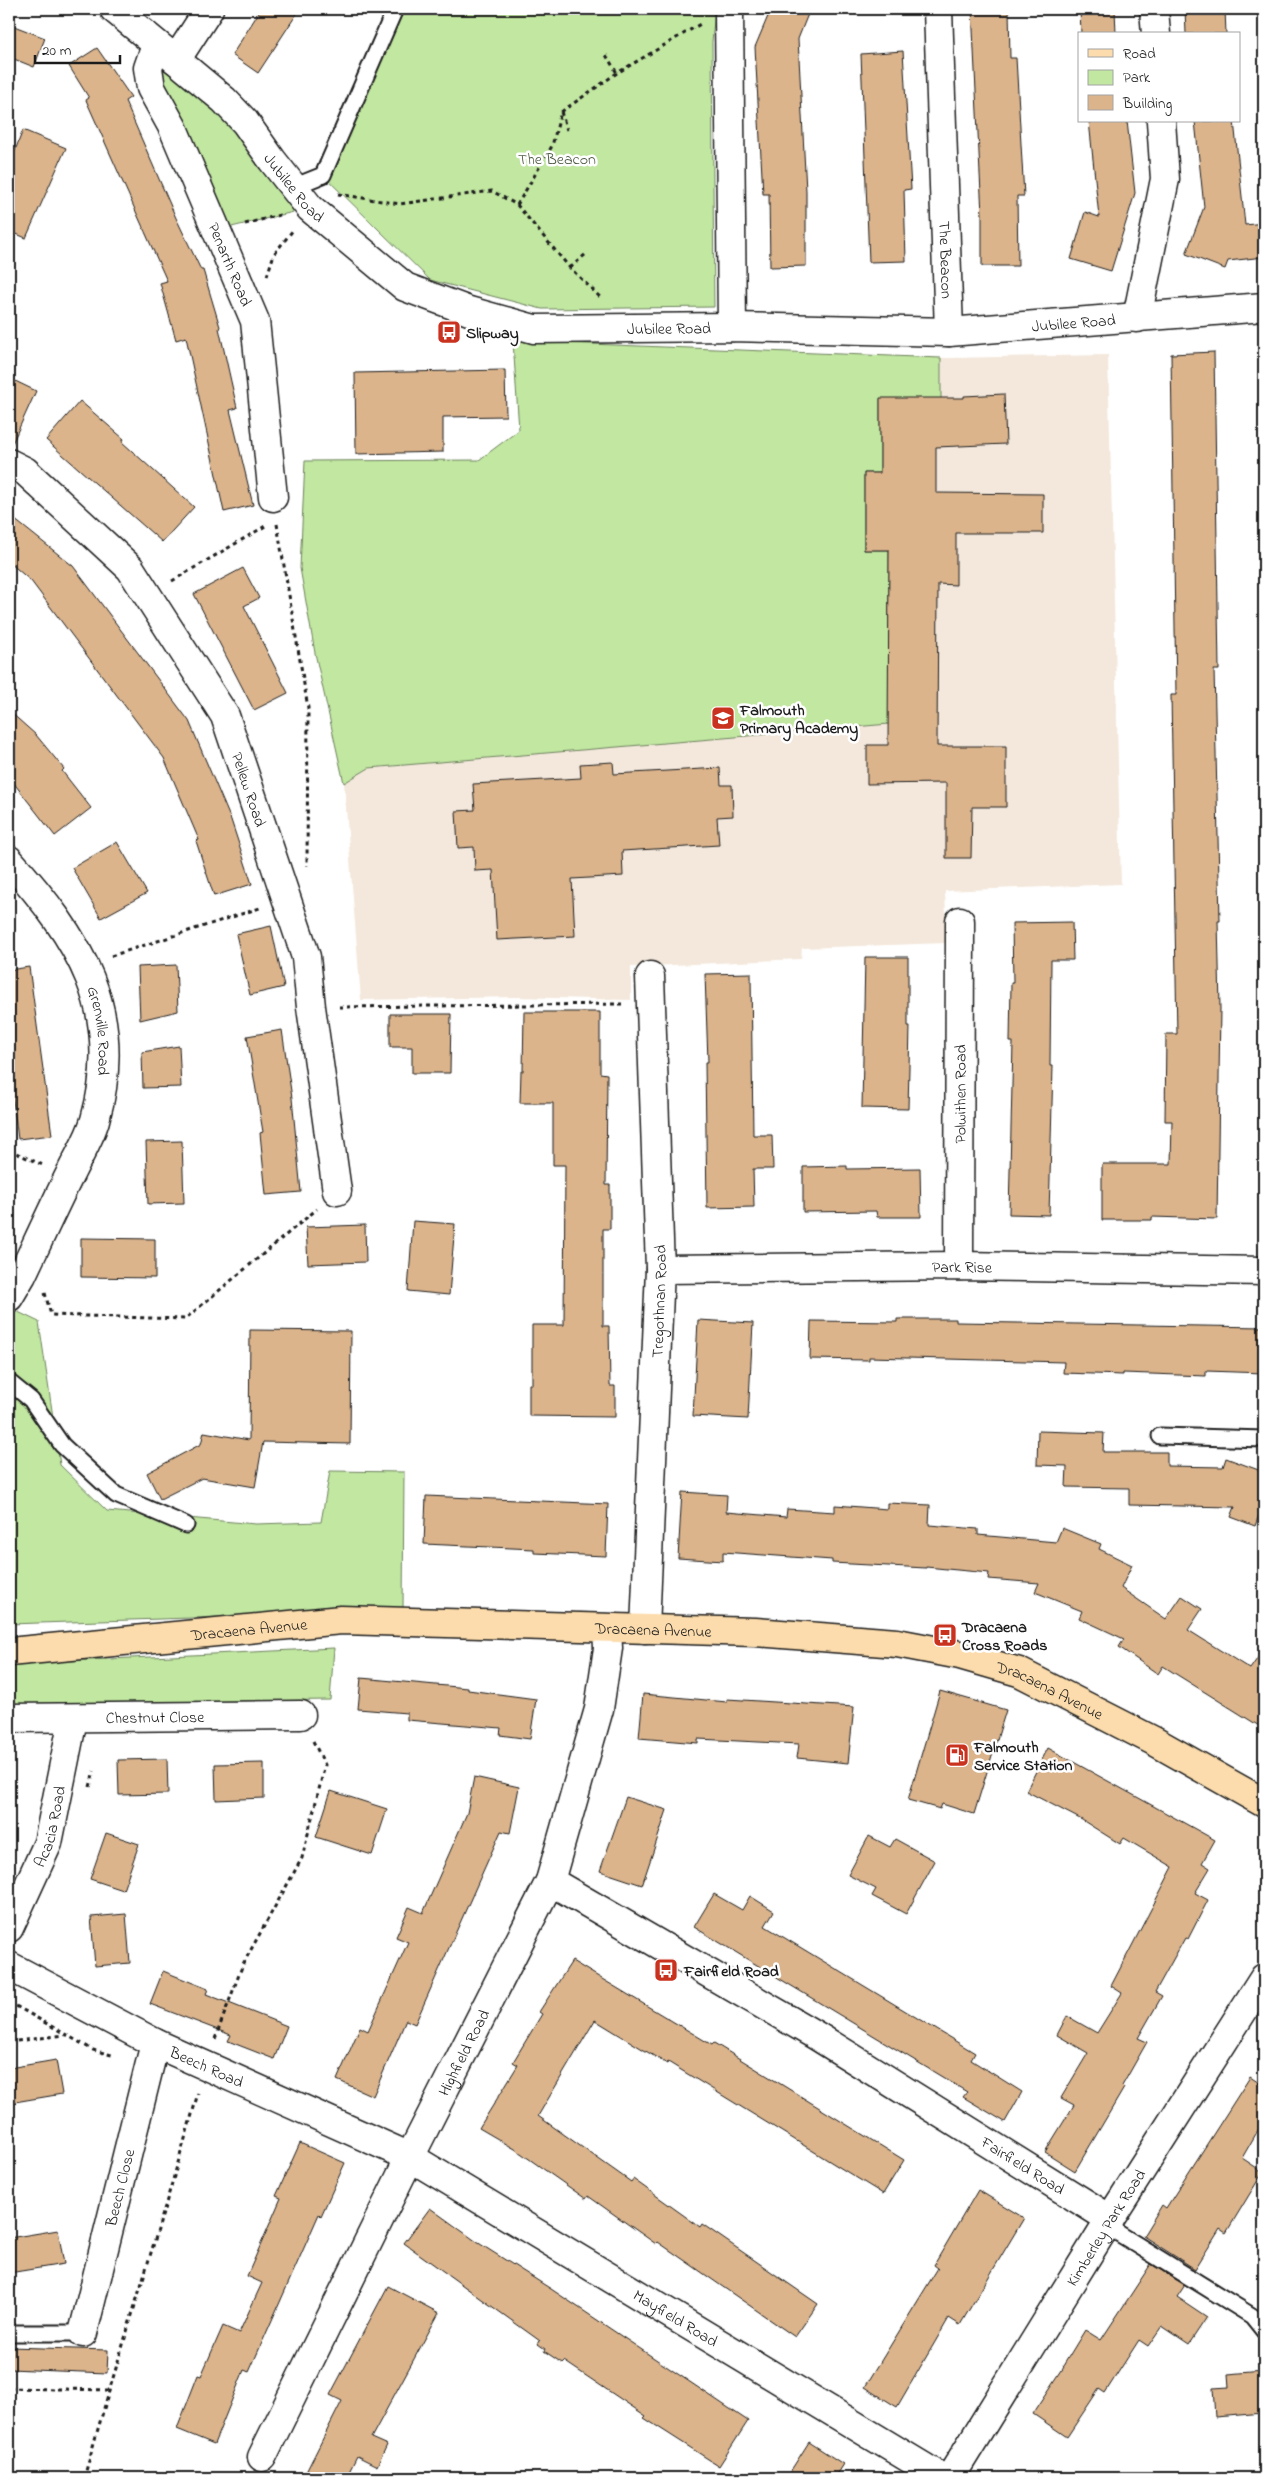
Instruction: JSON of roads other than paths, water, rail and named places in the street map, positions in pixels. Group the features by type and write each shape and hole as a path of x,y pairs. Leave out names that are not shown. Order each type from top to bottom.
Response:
{"main road":[{"name":"Dracaena Avenue","path":"9,1652 341,1620 645,1629 832,1637 897,1643 960,1655 1019,1672 1154,1740 1264,1803"}],"street":[{"name":"Jubilee Road","path":"114,9 224,100 246,122 310,208 405,287 469,311 534,329 732,328 950,332 1264,306"},
{"name":"Penarth Road","path":"209,9 148,68 151,88 172,128 254,321 273,497"},
{"name":"The Beacon","path":"938,9 950,332"},
{"path":"1154,9 1156,32"},
{"path":"718,15 732,328"},
{"path":"1137,318 1165,179 1161,122"},
{"name":"Pellew Road","path":"9,463 25,471 130,568 225,716 306,957 311,1007 337,1191"},
{"name":"Grenville Road","path":"9,860 45,900 76,947 99,1000 105,1035 105,1074 94,1122 15,1286"},
{"name":"Polwithen Road","path":"959,1266 960,921"},
{"name":"Tregothnan Road","path":"645,1629 660,1269 650,976"},
{"path":"1264,1248 1264,1271"},
{"name":"Park Rise","path":"660,1269 959,1266 1264,1271"},
{"name":"Highfield Road","path":"262,2457 410,2157 550,1881 599,1709 608,1648 607,1629"},
{"name":"Chestnut Close","path":"9,1718 73,1719 300,1715"},
{"name":"Acacia Road","path":"9,1928 48,1843 73,1719"},
{"name":"Fairfield Road","path":"550,1881 817,2036 1110,2219"},
{"name":"Beech Road","path":"9,1966 153,2054 205,2065 410,2157"},
{"name":"Kimberley Park Road","path":"950,2478 1110,2219 1264,1978"},
{"name":"Beech Close","path":"83,2333 153,2054"},
{"name":"Mayfield Road","path":"410,2157 942,2478"}],"lane":[{"path":"293,187 323,175 395,9"},
{"path":"9,1382 31,1400 62,1445 116,1495 186,1525"},
{"path":"1160,1436 1264,1439"},
{"path":"1110,2219 1118,2233 1252,2316 1264,2330"},
{"path":"9,2332 83,2333"}],"place":[{"name":"Slipway","path":"449,332"},
{"name":"Falmouth Primary Academy","path":"723,718"},
{"name":"Dracaena Cross Roads","path":"945,1635"},
{"name":"Falmouth Service Station","path":"957,1755"},
{"name":"Fairfield Road","path":"666,1970"}]}
